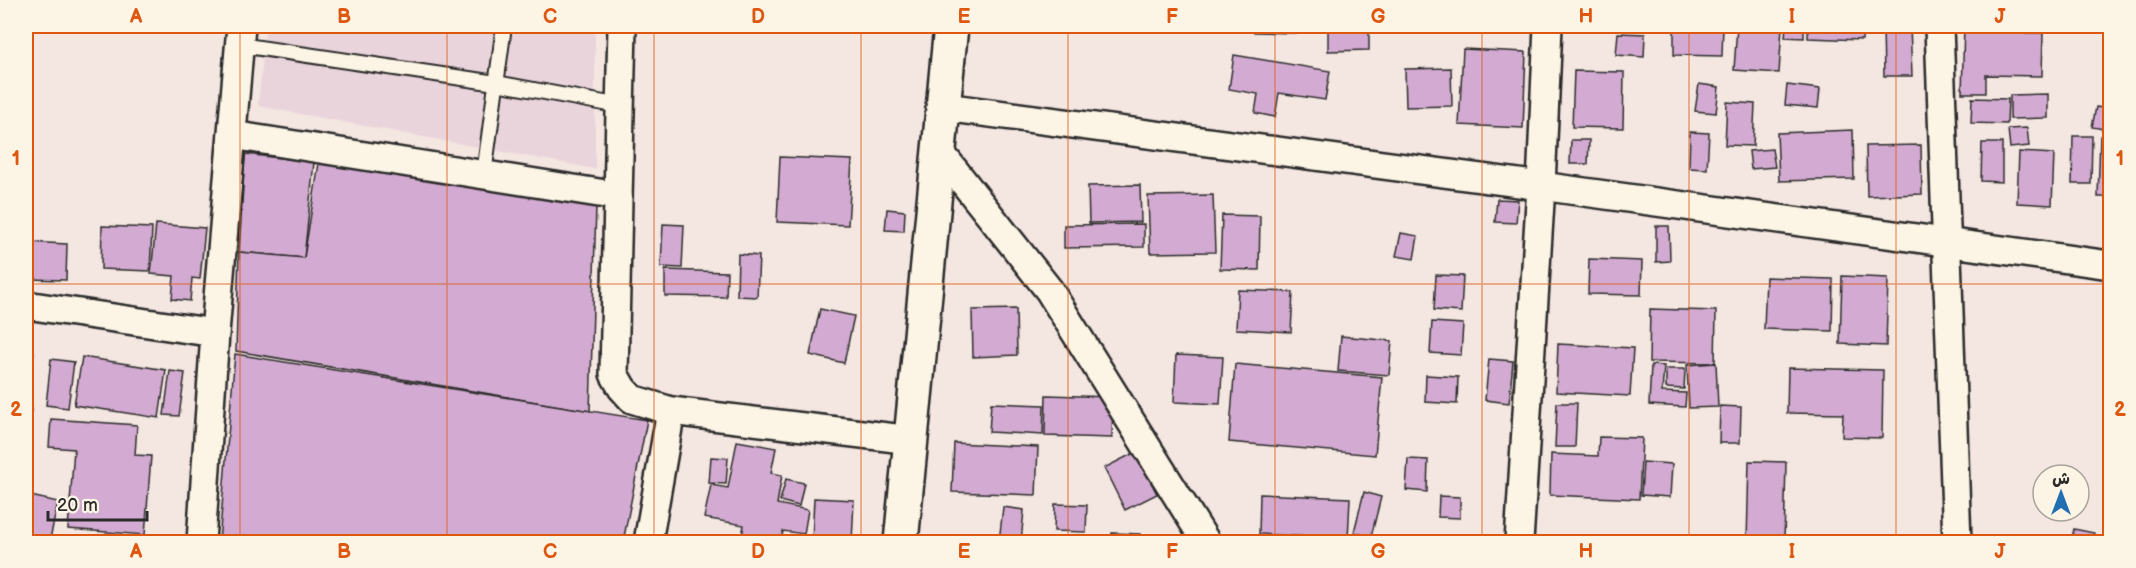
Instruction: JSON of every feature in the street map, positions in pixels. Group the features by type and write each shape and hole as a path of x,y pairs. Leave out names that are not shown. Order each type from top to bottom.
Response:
{"street":[{"path":"622,26 614,374 622,388 632,399 671,411 912,440"},
{"path":"901,543 951,26"},
{"path":"1519,543 1541,186 1548,26"},
{"path":"1939,26 1957,543"},
{"path":"201,543 214,333 240,35"},
{"path":"944,107 1541,186 2110,265"},
{"path":"232,135 618,196"},
{"path":"939,151 1049,290 1206,543"},
{"path":"26,304 214,333"},
{"path":"648,543 671,411"}],"lane":[{"path":"484,174 504,26"},
{"path":"240,35 620,106"}],"shaded area":[{"path":"266,26 595,26 595,169 258,106"}],"building":[{"path":"1254,26 1296,26 1296,33 1254,32"},
{"path":"1328,26 1369,26 1369,50 1328,51"},
{"path":"1674,26 1723,26 1722,56 1674,55"},
{"path":"1737,26 1782,26 1779,73 1734,70"},
{"path":"1786,26 1804,26 1804,38 1785,37"},
{"path":"1808,26 1863,26 1862,40 1808,38"},
{"path":"1883,26 1910,26 1912,76 1884,76"},
{"path":"1964,26 1997,26 1997,32 2043,33 2042,76 1986,75 1986,93 1962,93"},
{"path":"1618,33 1645,34 1644,57 1616,55"},
{"path":"1463,49 1526,52 1523,128 1459,125"},
{"path":"2110,53 2110,80 2106,79"},
{"path":"1234,55 1330,71 1325,100 1279,93 1275,117 1255,113 1258,94 1229,89"},
{"path":"1451,68 1452,106 1406,107 1405,69"},
{"path":"1574,71 1624,72 1623,128 1572,127"},
{"path":"1699,84 1719,87 1716,113 1695,111"},
{"path":"1787,85 1820,89 1818,108 1785,105"},
{"path":"2048,94 2048,118 2010,119 2010,95"},
{"path":"1972,98 2008,99 2007,124 1971,123"},
{"path":"1727,102 1755,104 1753,146 1725,145"},
{"path":"2096,107 2110,109 2110,130 2092,127"},
{"path":"2027,128 2029,146 2010,148 2008,129"},
{"path":"1853,130 1854,179 1779,181 1777,133"},
{"path":"1690,132 1709,133 1707,169 1689,168"},
{"path":"2073,136 2092,136 2091,184 2072,184"},
{"path":"2100,136 2110,137 2110,197 2098,197"},
{"path":"1571,140 1589,140 1588,164 1570,164"},
{"path":"1982,143 2002,143 2002,182 1981,181"},
{"path":"1921,145 1922,194 1867,196 1866,146"},
{"path":"1772,149 1775,167 1751,169 1749,151"},
{"path":"2019,152 2054,154 2052,205 2017,203"},
{"path":"245,154 314,162 304,258 239,252"},
{"path":"780,157 852,160 848,225 777,222"},
{"path":"319,163 596,206 590,411 236,351 239,252 304,258"},
{"path":"1140,185 1141,222 1089,223 1088,186"},
{"path":"1213,195 1215,252 1150,253 1148,196"},
{"path":"1497,199 1518,200 1516,223 1495,222"},
{"path":"887,209 905,211 904,231 885,230"},
{"path":"1222,215 1260,216 1259,270 1220,269"},
{"path":"156,224 205,228 200,279 192,278 190,301 172,299 174,276 151,274"},
{"path":"663,224 684,225 682,268 661,267"},
{"path":"1144,224 1144,247 1064,248 1064,225"},
{"path":"102,226 152,228 150,271 101,269"},
{"path":"1656,226 1669,226 1670,261 1656,262"},
{"path":"1401,233 1418,236 1414,259 1396,256"},
{"path":"26,242 67,244 66,280 26,279"},
{"path":"738,254 759,256 757,297 737,296"},
{"path":"1589,259 1642,261 1641,295 1588,294"},
{"path":"665,270 727,272 726,297 665,296"},
{"path":"1436,275 1463,276 1461,312 1434,310"},
{"path":"1842,276 1888,278 1886,346 1840,344"},
{"path":"1766,277 1833,279 1832,331 1764,329"},
{"path":"1238,290 1293,292 1291,332 1236,329"},
{"path":"820,309 854,316 844,363 810,355"},
{"path":"1016,309 1017,355 973,357 972,310"},
{"path":"1650,309 1716,311 1715,363 1649,362"},
{"path":"1432,322 1463,324 1461,355 1430,353"},
{"path":"1341,336 1392,341 1389,375 1338,371"},
{"path":"1558,344 1633,348 1630,396 1556,392"},
{"path":"26,350 34,352 28,395 26,395"},
{"path":"235,354 647,420 623,542 219,542"},
{"path":"1176,355 1223,357 1220,404 1174,402"},
{"path":"82,357 166,370 159,418 74,405"},
{"path":"51,359 74,362 68,408 46,405"},
{"path":"1489,359 1513,361 1509,403 1485,400"},
{"path":"1716,363 1718,407 1689,408 1687,365"},
{"path":"1235,364 1382,377 1375,455 1229,442"},
{"path":"1651,365 1664,366 1662,392 1686,393 1685,407 1649,405"},
{"path":"1788,368 1883,370 1882,438 1842,437 1843,414 1787,413"},
{"path":"1666,369 1685,369 1684,389 1666,388"},
{"path":"170,371 185,373 179,416 164,415"},
{"path":"1426,375 1458,377 1457,404 1425,402"},
{"path":"1046,395 1113,397 1112,438 1045,436"},
{"path":"991,403 1044,405 1043,435 989,432"},
{"path":"1557,403 1577,403 1575,447 1555,447"},
{"path":"1720,406 1741,407 1740,443 1719,443"},
{"path":"26,408 32,409 26,455"},
{"path":"51,419 137,425 135,455 151,456 145,535 68,529 74,449 49,447"},
{"path":"1599,437 1642,438 1639,499 1550,495 1551,454 1598,456"},
{"path":"737,441 776,448 771,473 782,475 777,504 808,510 804,534 783,531 781,542 741,542 744,525 704,518 711,485 728,488"},
{"path":"954,443 1038,447 1036,495 952,492"},
{"path":"1136,452 1157,494 1125,510 1104,468"},
{"path":"711,457 728,458 726,484 709,483"},
{"path":"1408,459 1428,460 1427,492 1406,490"},
{"path":"1749,461 1786,462 1784,542 1747,542"},
{"path":"1643,462 1672,464 1670,497 1641,495"},
{"path":"786,479 804,483 799,506 780,501"},
{"path":"1364,492 1381,497 1371,537 1354,532"},
{"path":"1260,494 1350,498 1348,539 1259,534"},
{"path":"26,495 58,502 50,539 26,534"},
{"path":"1439,496 1460,497 1460,518 1438,517"},
{"path":"814,498 854,500 852,542 812,540"},
{"path":"1055,504 1087,505 1086,532 1054,531"},
{"path":"1003,507 1024,510 1021,542 999,542"},
{"path":"2074,529 2094,533 2092,542 2071,542"},
{"path":"1112,533 1140,534 1139,542 1111,542"},
{"path":"1544,538 1639,542 1544,542"},
{"path":"786,540 840,542 786,542"}]}
